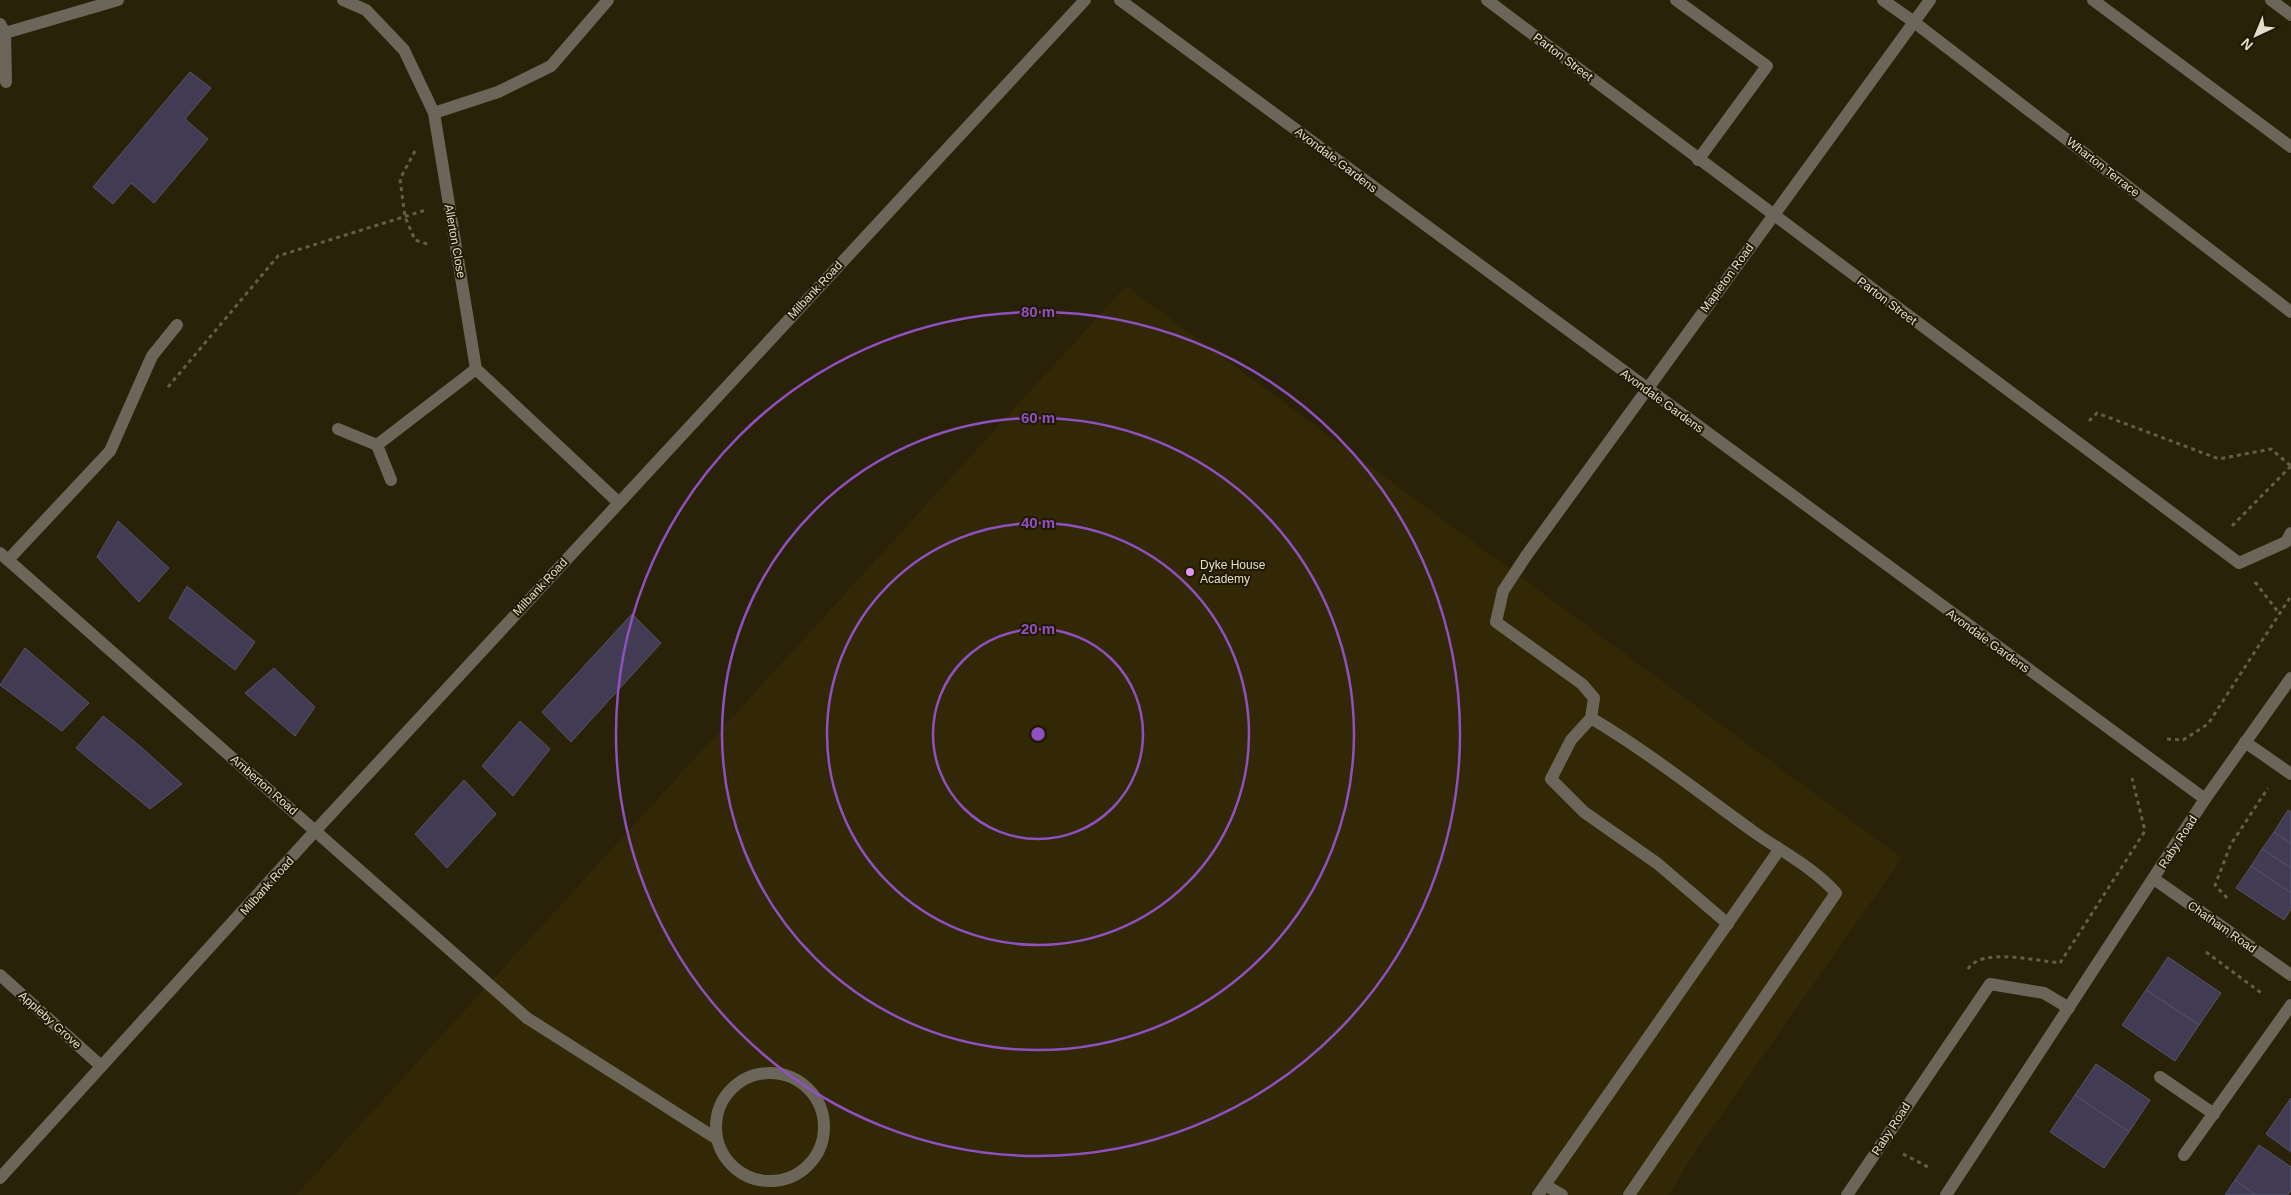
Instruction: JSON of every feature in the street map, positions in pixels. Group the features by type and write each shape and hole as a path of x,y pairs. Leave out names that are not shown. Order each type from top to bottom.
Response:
{"street":[{"path":"6,82 3,29 118,0"},
{"name":"Allerton Close","path":"343,0 366,10 404,50 434,113 476,368"},
{"path":"434,113 498,92 551,66 608,0"},
{"name":"Milbank Road","path":"0,1178 316,830 618,502 1085,0"},
{"name":"Avondale Gardens","path":"1120,0 1646,390 2205,799"},
{"name":"Parton Street","path":"1487,0 1772,216 2239,563"},
{"path":"1676,0 1767,66 1698,160"},
{"name":"Wharton Terrace","path":"1883,0 2291,312"},
{"name":"Mapleton Road","path":"1591,718 1594,698 1582,684 1496,622 1503,591 1526,556 1930,0"},
{"path":"2093,0 2291,147"},
{"path":"2271,0 2291,15"},
{"path":"4,556 110,451 152,356 177,325"},
{"path":"377,445 476,368 618,502"},
{"path":"338,429 377,445 391,480"},
{"path":"2239,563 2286,542 2291,534"},
{"name":"Amberton Road","path":"4,556 527,1018 717,1139"},
{"name":"Raby Road","path":"1946,1195 2205,799 2291,678"},
{"path":"1629,1195 1836,893 1822,877 1779,850 1636,745 1591,718 1571,740 1551,779 1584,812 1658,864 1728,924"},
{"path":"2246,742 2286,771"},
{"path":"1562,1195 1541,1190 1779,850"},
{"name":"Chatham Road","path":"2154,879 2291,974"},
{"name":"Appleby Grove","path":"0,975 101,1066"},
{"name":"Raby Road","path":"1847,1195 1990,984 2044,993 2068,1008"},
{"path":"2184,1155 2291,1005"},
{"path":"762,1074 780,1074 797,1080 810,1092 820,1107 824,1124 822,1142 814,1158 802,1171 786,1179 768,1181 751,1178 735,1169 724,1155 717,1139 716,1121 720,1104 731,1089 745,1079 762,1074"},
{"path":"2160,1077 2214,1114"}],"path":[{"path":"432,245 415,240 405,217 400,179 415,151 439,142"},
{"path":"167,387 278,256 449,204"},
{"path":"2071,438 2097,413 2219,460 2271,449 2291,466 2214,544"},
{"path":"2239,563 2279,614"},
{"path":"2158,738 2183,740 2208,724 2291,596"},
{"path":"2232,902 2216,885 2228,852 2286,771"},
{"path":"2060,963 2145,831 2132,775"},
{"path":"2206,952 2264,995"},
{"path":"1901,1153 1930,1168"}],"shaded area":[{"name":"Dyke House Academy","path":"1126,286 1902,858 1696,1151 1668,1195 296,1195"}],"building":[{"path":"190,72 211,88 185,119 208,139 154,203 131,183 113,204 93,187"},
{"path":"118,521 169,568 139,602 97,557"},
{"path":"187,586 255,642 235,670 169,618"},
{"path":"632,614 661,643 571,742 542,712"},
{"path":"25,648 89,703 62,731 0,685"},
{"path":"274,668 315,707 295,736 245,693"},
{"path":"103,716 182,784 150,809 76,748"},
{"path":"520,721 550,749 513,796 482,766"},
{"path":"464,780 496,814 447,868 415,834"},
{"path":"2288,810 2291,812 2291,844 2274,832"},
{"path":"2274,832 2291,844 2291,868 2262,849"},
{"path":"2262,849 2291,868 2291,893 2251,866"},
{"path":"2251,866 2291,893 2291,909 2284,920 2236,888"},
{"path":"2168,957 2221,993 2199,1025 2146,990"},
{"path":"2146,990 2199,1025 2175,1061 2122,1025"},
{"path":"2096,1064 2150,1100 2129,1132 2075,1095"},
{"path":"2075,1095 2129,1132 2104,1168 2050,1132"},
{"path":"2291,1098 2291,1152 2266,1134"},
{"path":"2259,1145 2291,1167 2291,1191 2288,1195 2256,1195 2235,1180"},
{"path":"2235,1180 2256,1195 2225,1195"}],"place":[{"name":"Dyke House Academy","path":"1190,572"}]}
